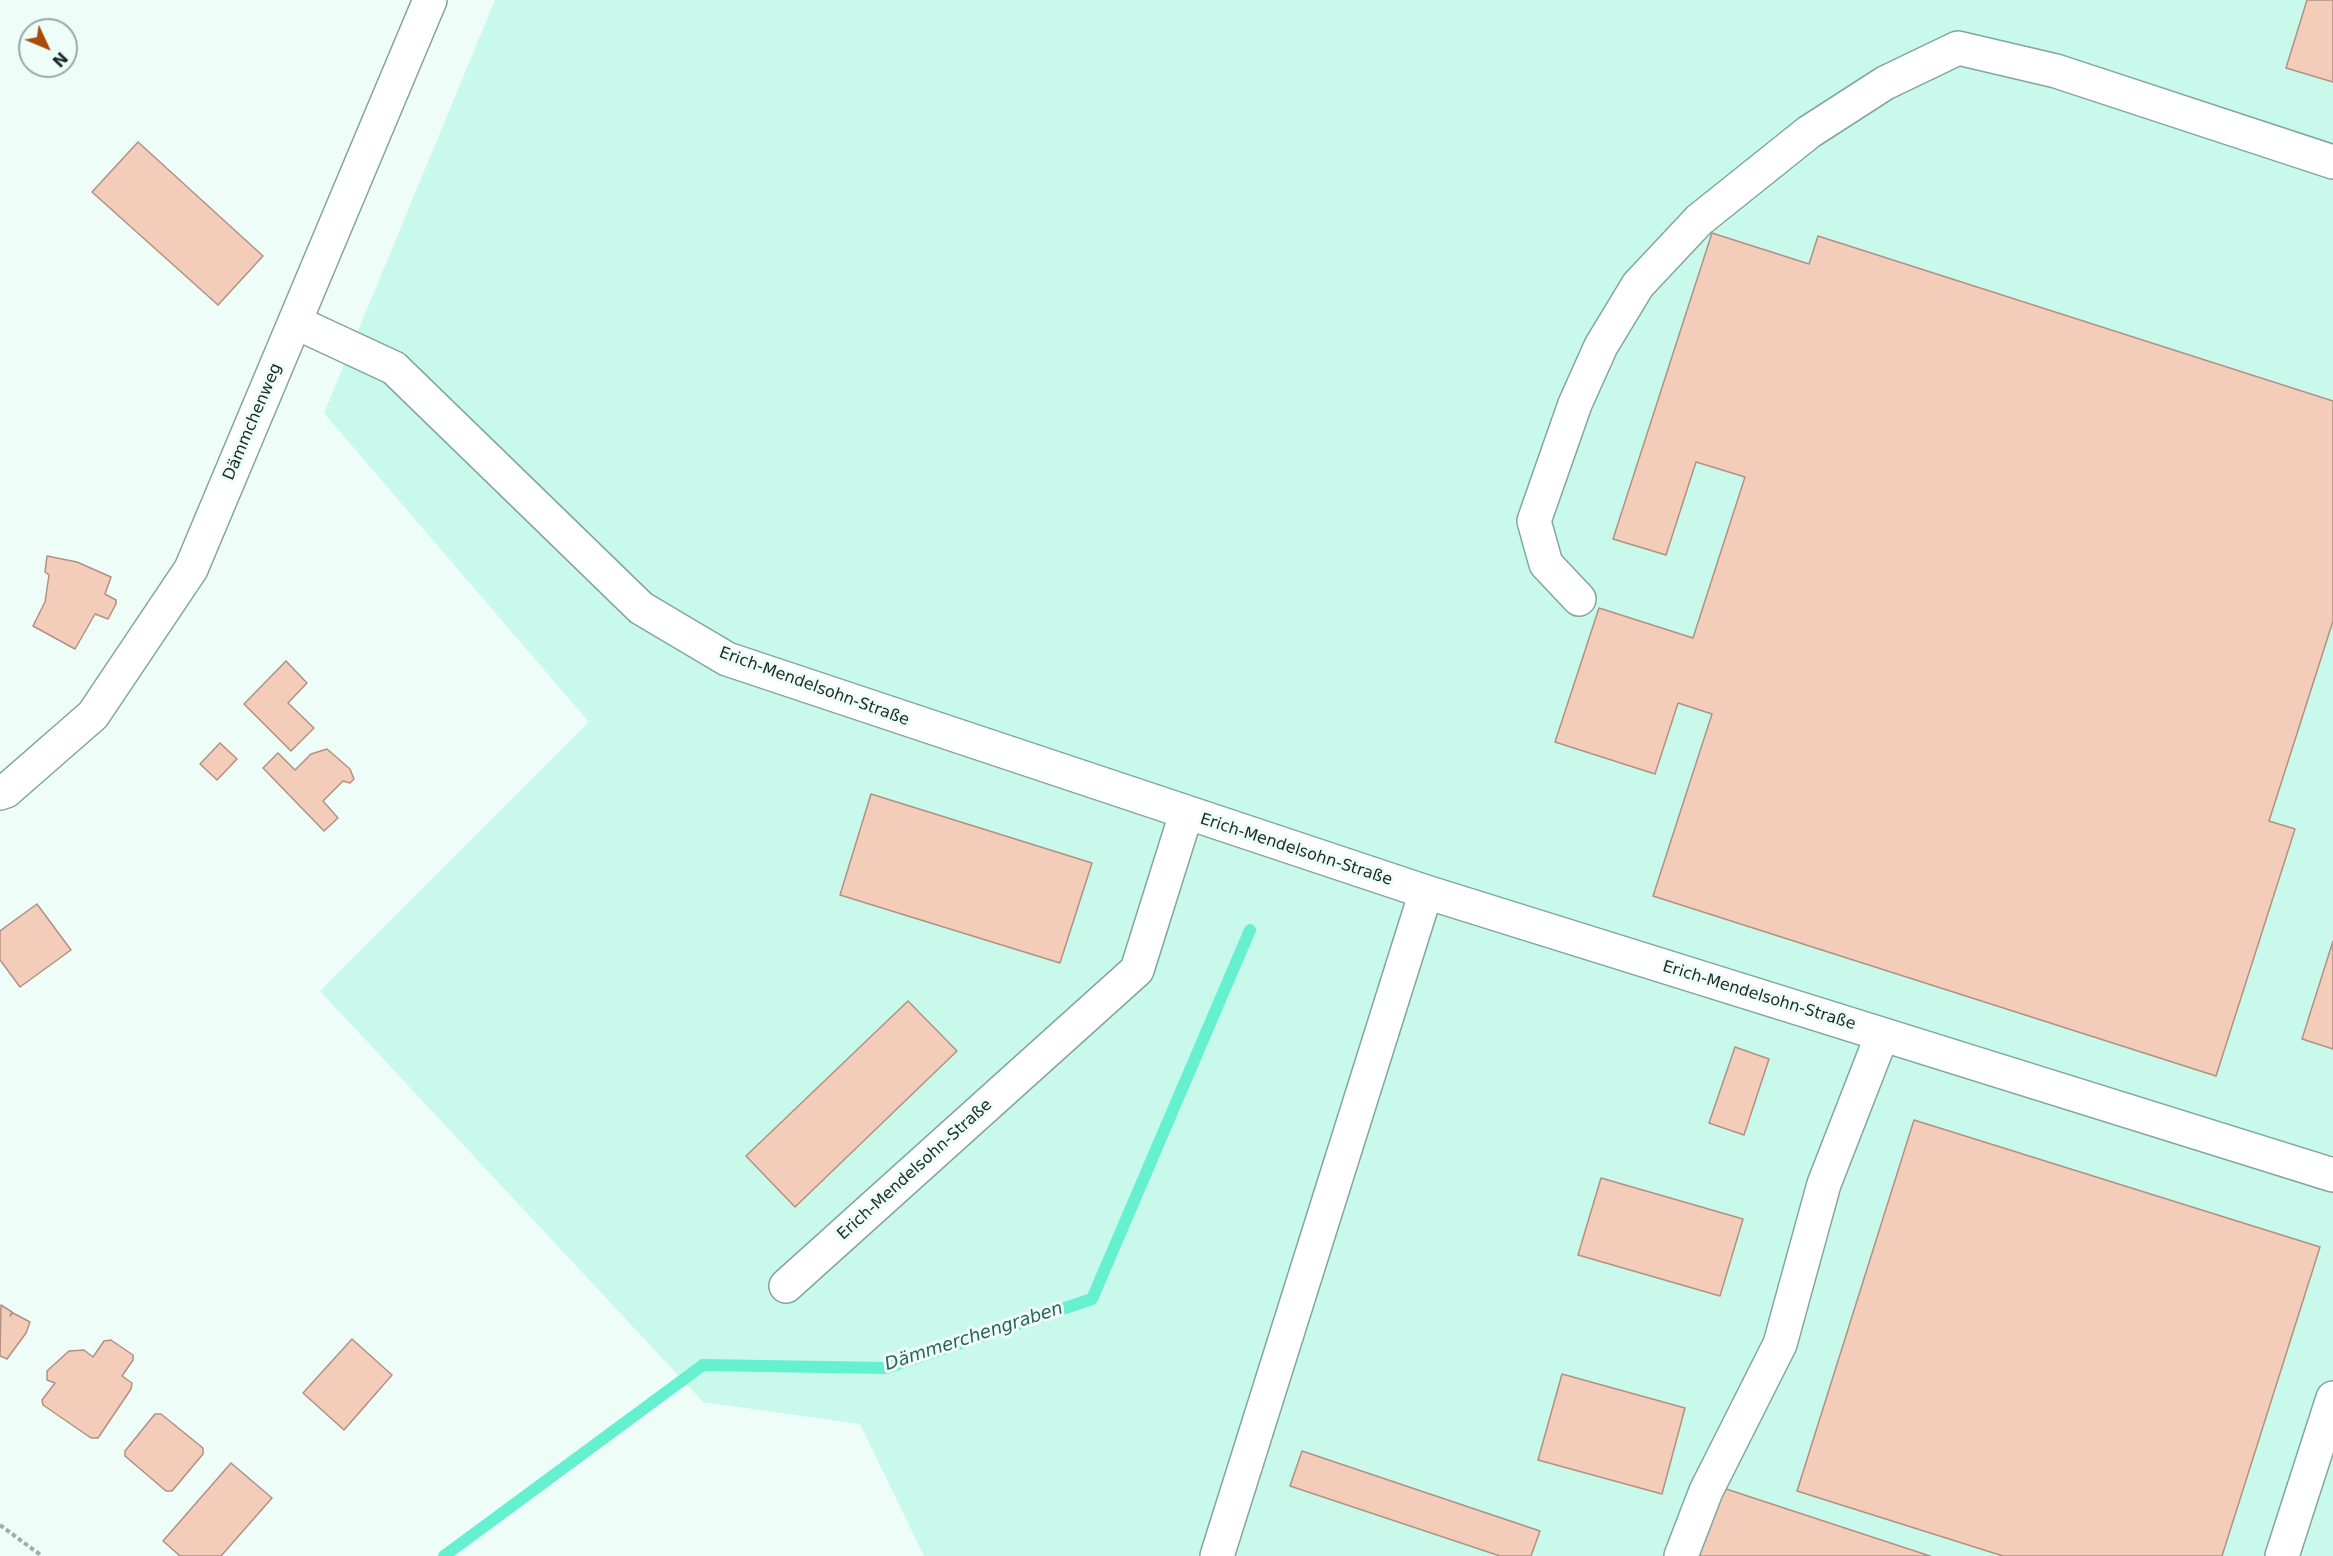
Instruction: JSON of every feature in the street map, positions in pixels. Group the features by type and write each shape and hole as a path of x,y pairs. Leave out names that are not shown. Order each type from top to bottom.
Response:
{"street":[{"name":"Dämmchenweg","path":"0,794 93,715 191,570 430,0"},
{"path":"1579,599 1546,564 1534,521 1575,404 1601,346 1638,285 1699,220 1809,132 1885,83 1958,48 2056,71 2333,162"},
{"name":"Erich-Mendelsohn-Straße","path":"295,322 394,368 641,608 727,659 1186,814 1426,892 2333,1175"},
{"name":"Erich-Mendelsohn-Straße","path":"786,1287 1137,970 1186,814"},
{"path":"1217,1556 1426,892"},
{"path":"1681,1556 1706,1491 1780,1344 1824,1184 1882,1035"},
{"path":"2282,1556 2333,1398"}],"path":[{"path":"0,1525 42,1556"}],"shaded area":[{"path":"495,0 2333,0 2333,1556 924,1556 860,1424 703,1402 320,991 589,722 324,413"}],"building":[{"path":"2307,0 2333,0 2333,82 2286,68"},
{"path":"138,142 263,256 218,305 92,192"},
{"path":"1712,233 1809,264 1818,236 2333,401 2333,621 2269,821 2295,829 2216,1076 1653,896 1712,714 1678,703 1655,774 1555,742 1599,608 1693,638 1745,477 1696,462 1666,555 1613,539"},
{"path":"47,556 77,562 111,577 105,594 116,600 116,604 108,619 95,614 75,649 33,626 45,602 49,575 45,572"},
{"path":"286,661 307,683 288,703 314,728 291,751 244,704"},
{"path":"220,743 237,759 217,780 200,764"},
{"path":"327,749 350,769 354,779 350,783 343,781 323,801 338,818 324,831 263,768 278,753 295,770 311,754"},
{"path":"871,794 1092,863 1060,963 840,895"},
{"path":"37,904 71,950 20,987 0,960 0,931"},
{"path":"2333,941 2333,1049 2302,1039"},
{"path":"908,1001 957,1051 795,1207 746,1156"},
{"path":"1735,1047 1769,1059 1744,1135 1709,1123"},
{"path":"1914,1120 2320,1247 2222,1556 2003,1556 1797,1491"},
{"path":"1601,1178 1743,1219 1720,1296 1578,1255"},
{"path":"1,1305 12,1312 10,1316 13,1313 30,1322 26,1333 7,1359 0,1356"},
{"path":"352,1339 392,1375 344,1430 303,1393"},
{"path":"111,1340 133,1355 133,1360 122,1376 132,1383 131,1389 98,1438 91,1438 43,1405 42,1400 55,1383 47,1380 47,1371 69,1351 84,1350 93,1357 104,1341"},
{"path":"1562,1374 1685,1408 1662,1494 1538,1460"},
{"path":"155,1414 161,1414 203,1448 203,1454 172,1491 166,1491 125,1456 125,1451"},
{"path":"1302,1451 1540,1531 1531,1556 1500,1556 1290,1486"},
{"path":"231,1463 272,1498 221,1556 180,1556 163,1541"},
{"path":"1720,1487 1930,1556 1697,1556"}],"waterway":[{"name":"Dämmerchengraben","path":"444,1556 703,1365 886,1368 1092,1299 1250,930"}]}
